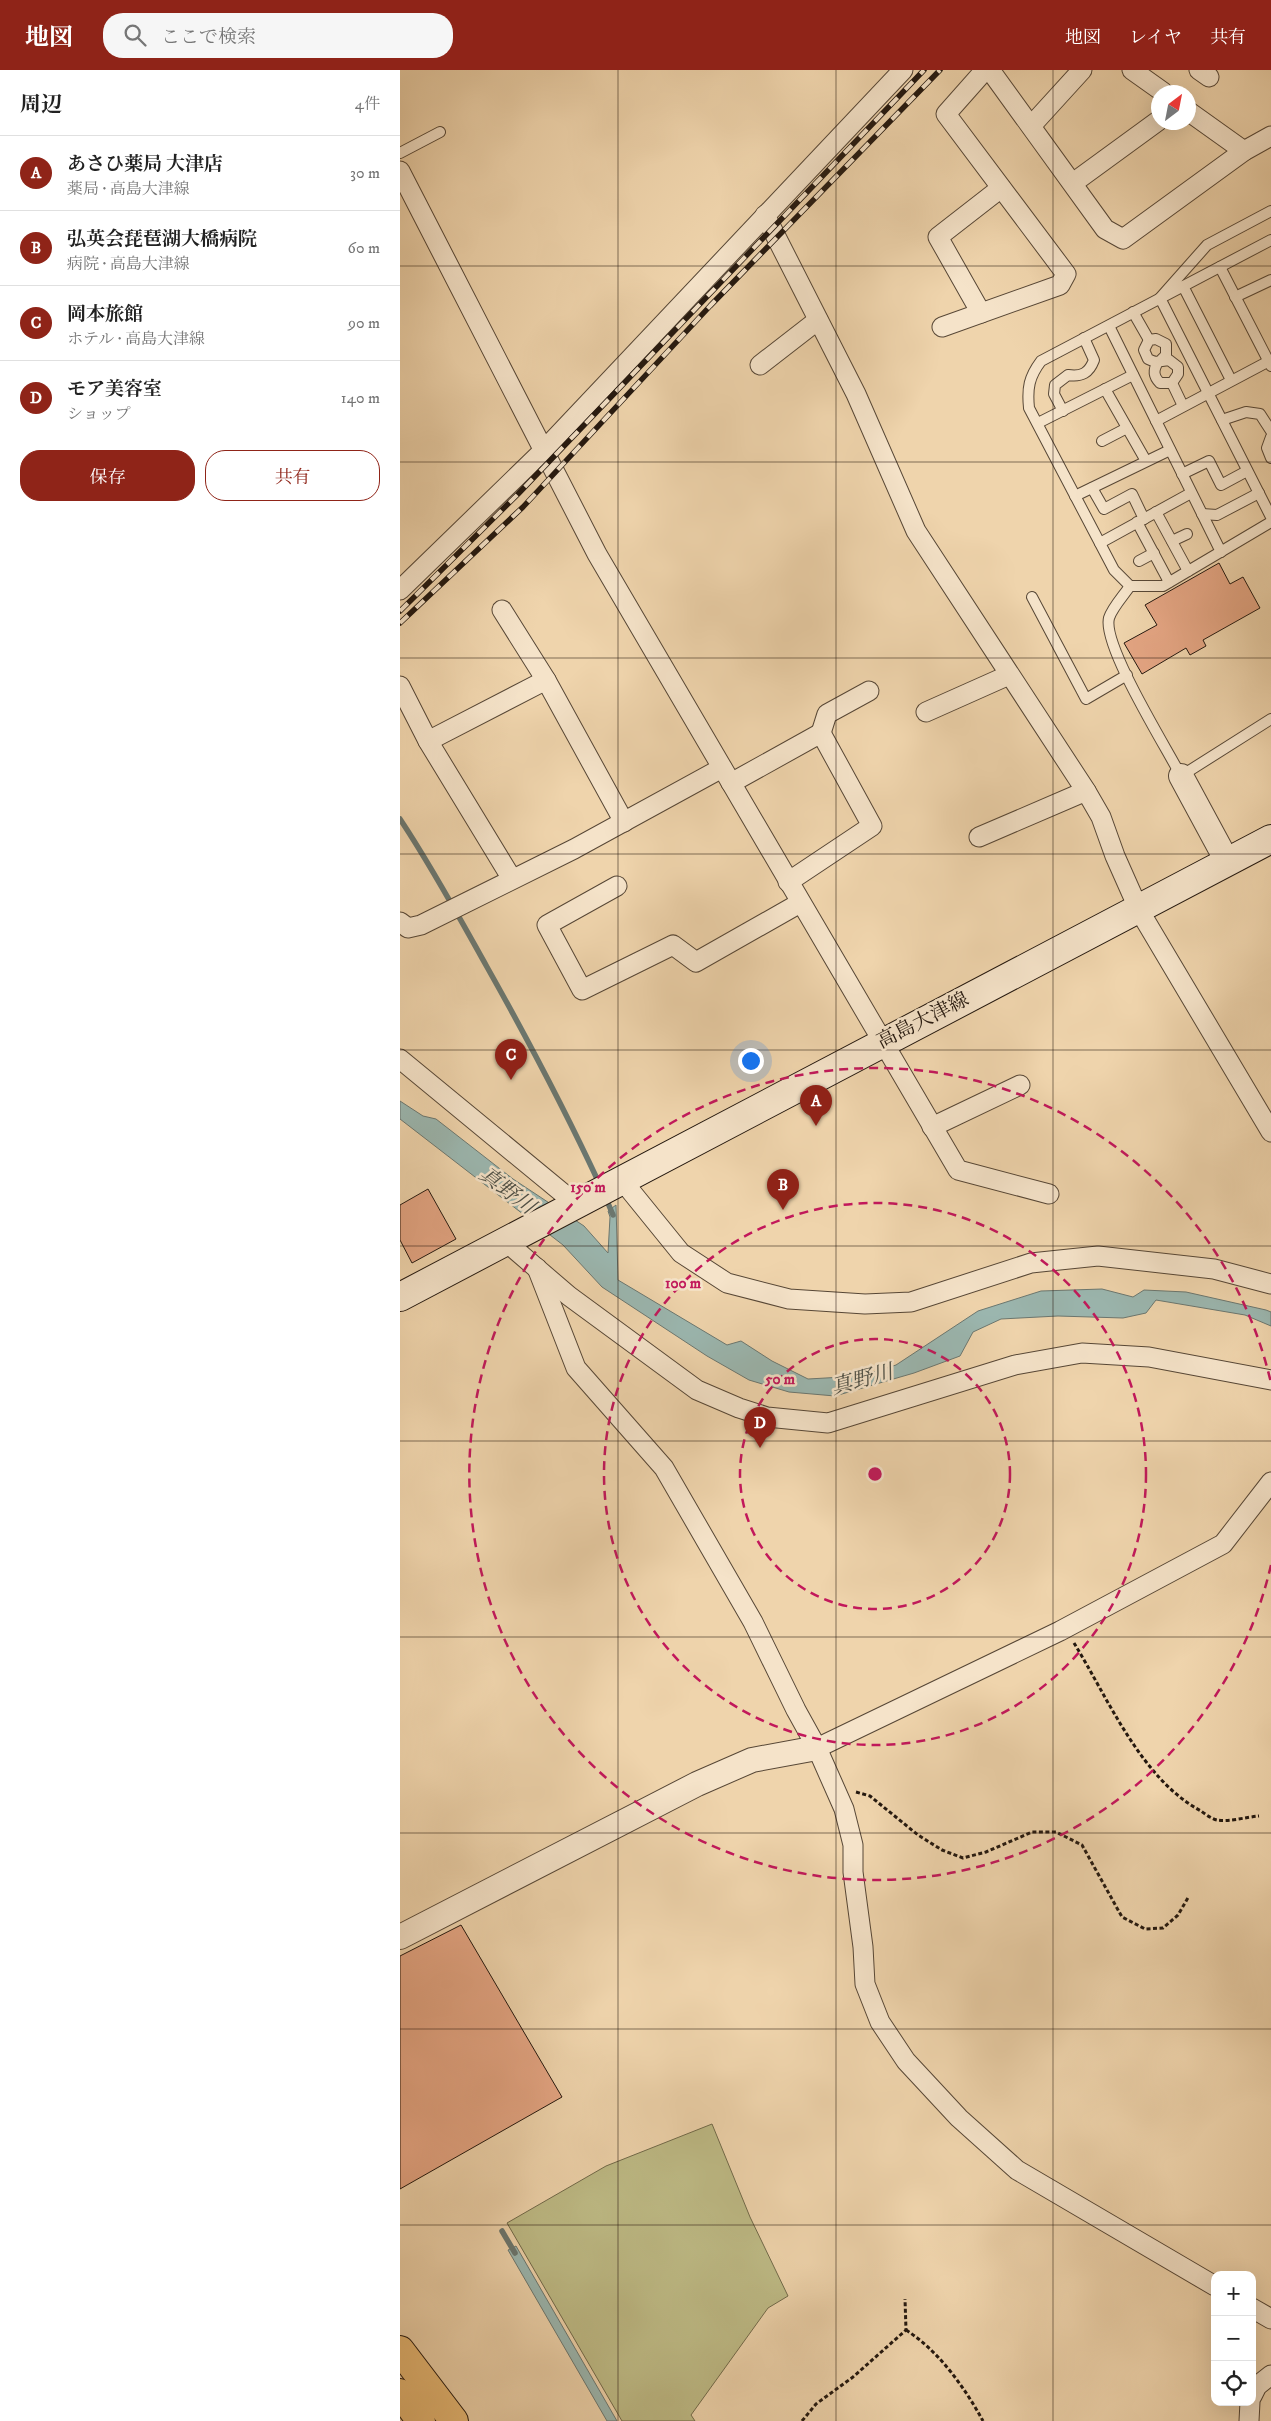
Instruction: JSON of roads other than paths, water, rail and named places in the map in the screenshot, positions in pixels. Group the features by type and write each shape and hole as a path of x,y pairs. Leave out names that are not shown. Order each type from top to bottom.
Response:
{"highway":[{"path":"400,2350 454,2421"},
{"path":"400,2393 421,2421"}],"main road":[{"name":"高島大津線","path":"510,1238 1271,839"},
{"path":"400,1297 510,1238"}],"street":[{"path":"400,590 544,450 903,70"},
{"path":"942,327 1060,285 1066,274 946,114 985,70"},
{"path":"990,70 1105,229 1123,239 1244,151 1271,136"},
{"path":"1031,126 1082,70"},
{"path":"1132,70 1153,85"},
{"path":"1196,117 1244,151"},
{"path":"1073,183 1151,126"},
{"path":"400,171 597,554 958,1170 1049,1194"},
{"path":"981,313 938,238 1001,188"},
{"path":"765,215 856,394 916,531 1101,817 1138,910 1271,1132"},
{"path":"760,365 818,320"},
{"path":"502,610 546,680 624,822"},
{"path":"926,712 1009,675"},
{"path":"428,742 546,680"},
{"path":"400,686 428,742 512,879"},
{"path":"788,882 872,826 821,733 827,714 869,691"},
{"path":"400,922 408,928 420,925 624,822 821,733"},
{"path":"1181,776 1228,863"},
{"path":"979,837 1086,792"},
{"path":"617,886 547,925 582,990 673,945 696,962 800,903"},
{"path":"400,1059 576,1204"},
{"path":"932,1127 1020,1085"},
{"path":"621,1179 681,1253 727,1283 789,1298 865,1304 911,1302 1031,1263 1098,1256 1214,1269 1271,1284"},
{"path":"510,1238 537,1268 569,1296 697,1390 739,1408 767,1417 828,1423 1015,1365 1082,1353 1149,1357 1271,1380"},
{"path":"537,1268 576,1368 664,1468 753,1622 796,1710 817,1748 844,1809 853,1845 853,1872 865,1984 880,2022 906,2061 959,2118 1016,2170 1211,2284"},
{"path":"400,1937 697,1784 752,1760 817,1748 1060,1631 1223,1544 1271,1482"},
{"path":"1256,2310 1271,2319"},
{"path":"1256,2388 1271,2375"},
{"path":"1249,2421 1250,2406"}],"lane":[{"path":"400,154 440,132"},
{"path":"1160,298 1207,245 1271,211"},
{"path":"1271,240 1041,361 1032,372 1028,388 1030,408 1075,496 1114,570 1130,586 1145,588 1163,586 1271,522"},
{"path":"1156,421 1208,392 1270,362 1220,267"},
{"path":"1235,297 1271,280"},
{"path":"1183,286 1232,380"},
{"path":"1160,298 1271,517"},
{"path":"1133,312 1149,340"},
{"path":"1109,326 1221,552"},
{"path":"1062,411 1054,394 1055,385 1068,375 1078,376 1085,374 1091,369 1094,360 1084,338"},
{"path":"1149,340 1144,346 1145,356 1151,361 1160,361 1173,361 1178,367 1177,378 1172,383 1160,383 1155,377 1154,369 1160,361 1166,355 1166,344 1156,339 1149,340"},
{"path":"1038,423 1133,375"},
{"path":"1172,383 1183,406"},
{"path":"1105,390 1146,461"},
{"path":"1222,420 1246,412 1260,414 1271,430"},
{"path":"1102,441 1127,428"},
{"path":"1271,437 1267,448 1271,458"},
{"path":"1075,496 1170,450"},
{"path":"1182,474 1209,461 1222,485 1248,470"},
{"path":"1092,488 1104,509 1132,494 1154,553 1169,582"},
{"path":"1100,543 1191,493"},
{"path":"1202,514 1217,515 1259,493"},
{"path":"1156,512 1188,571"},
{"path":"1172,541 1186,534"},
{"path":"1138,561 1154,553"},
{"path":"1130,586 1109,618 1109,634 1127,675 1181,776 1271,719"},
{"path":"1032,597 1086,699 1127,675"}],"water":[{"name":"真野川","path":"400,1101 423,1116 436,1119 513,1179 584,1226 608,1253 610,1217 608,1211 616,1205 618,1280 727,1345 741,1341 772,1361 808,1379 861,1376 896,1365 978,1311 1041,1291 1102,1289 1133,1297 1144,1290 1186,1292 1271,1312 1271,1326 1245,1315 1156,1300 1146,1313 1123,1318 1058,1316 1001,1319 973,1332 960,1356 914,1373 835,1396 789,1392 749,1380 707,1356 602,1287 563,1245 400,1119"},
{"path":"516,2246 617,2421 607,2421 508,2250"}],"waterway":[{"path":"400,819 445,892 517,1020 599,1183"},
{"path":"605,1196 613,1215"},
{"path":"502,2231 515,2253"}],"railway":[{"path":"400,611 518,494 924,70"},
{"path":"400,623 523,507 710,306 940,70"}],"place":[{"name":"岡本旅館","path":"511,1080"},
{"name":"あさひ薬局 大津店","path":"816,1126"},
{"name":"弘英会琵琶湖大橋病院","path":"783,1210"},
{"name":"モア美容室","path":"760,1448"}]}
